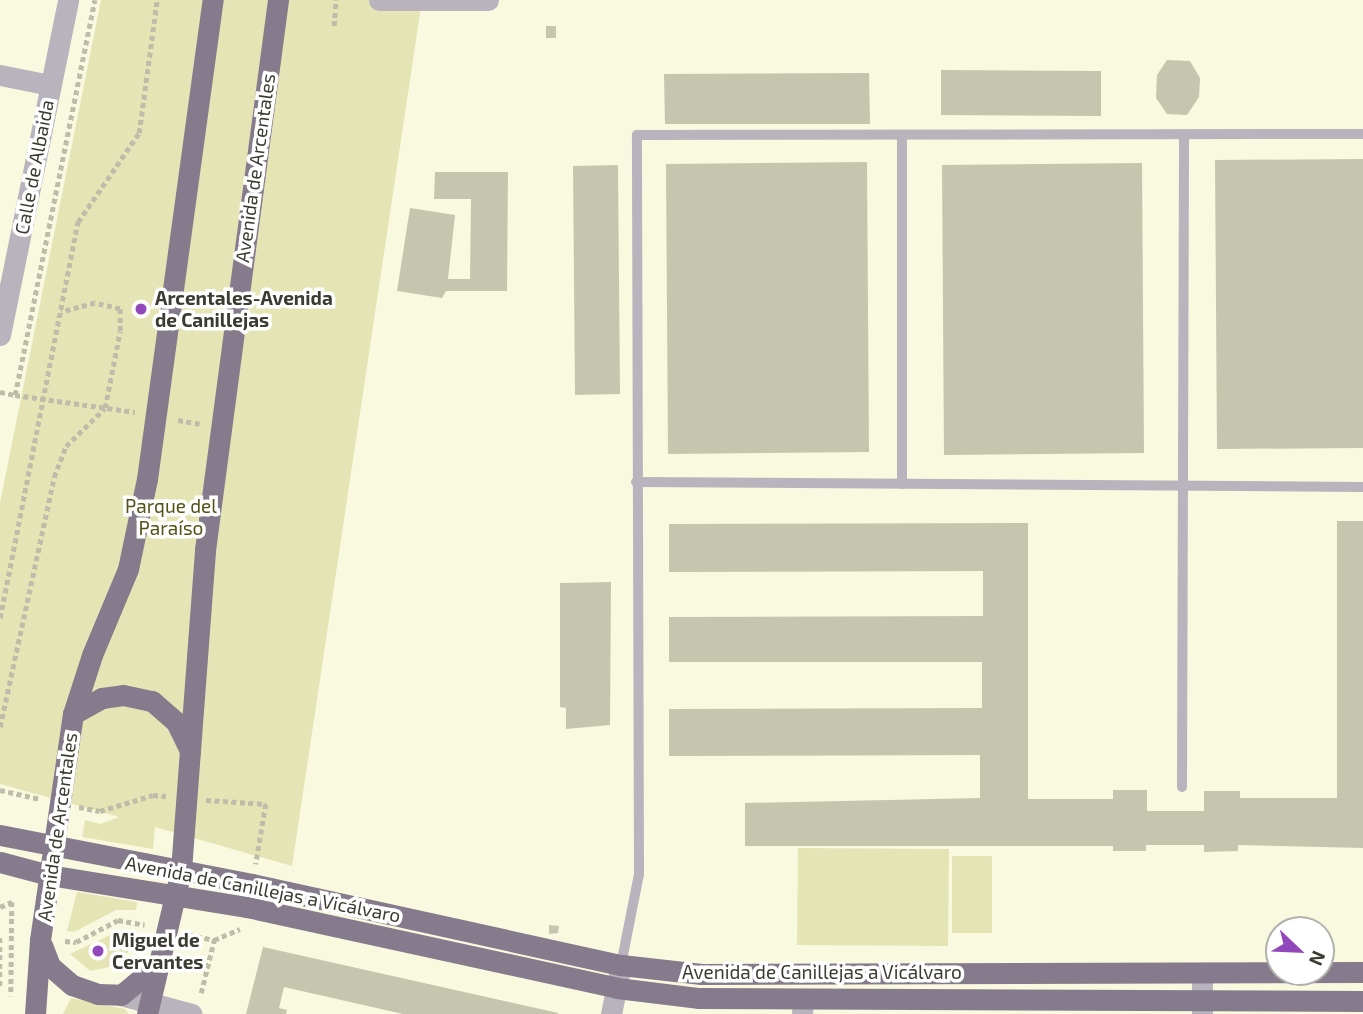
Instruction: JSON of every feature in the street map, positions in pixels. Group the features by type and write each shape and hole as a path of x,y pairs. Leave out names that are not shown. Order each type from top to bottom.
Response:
{"main road":[{"name":"Avenida de Arcentales","path":"35,1014 40,940 73,714 92,655 128,569 147,479 213,0"},
{"name":"Avenida de Arcentales","path":"148,1008 181,870 211,495 278,0"},
{"name":"Avenida de Arcentales","path":"73,714 102,698 123,695 152,701 176,722 191,753"},
{"name":"Avenida de Canillejas a Vicálvaro","path":"0,835 54,849 181,870 621,965 701,974 1363,972"},
{"name":"Avenida de Canillejas a Vicálvaro","path":"0,862 49,875 174,893 617,988 699,998 803,1006 1202,1007 1363,1000"},
{"name":"Avenida de Arcentales","path":"40,940 50,966 72,985 98,995 121,995"},
{"path":"121,995 156,966"}],"street":[{"name":"Calle de Albaida","path":"0,335 68,0"},
{"path":"379,0 488,0"},
{"path":"0,75 50,85"},
{"path":"611,1014 621,965"},
{"path":"1202,972 1202,1007"},
{"path":"121,995 148,1008 192,1014"}],"lane":[{"path":"621,965 639,874 637,135 1363,134"},
{"path":"901,484 902,135"},
{"path":"1182,787 1186,486 1184,135"},
{"path":"636,482 1363,487"}],"path":[{"path":"15,395 95,0"},
{"path":"0,618 78,222 139,133 156,0"},
{"path":"334,26 336,0"},
{"path":"0,727 54,477 66,446 105,408 120,331 120,309 95,303 61,312"},
{"path":"0,392 105,408"},
{"path":"0,907 12,902 11,1001"},
{"path":"40,940 76,942 118,920 214,940"},
{"path":"0,986 1,941"}],"green space":[{"name":"Parque del Paraíso","path":"101,0 422,0 292,866 155,827 153,849 82,837 85,820 100,824 119,817 0,784 0,503"},
{"path":"798,848 949,849 948,946 797,945"},
{"path":"952,856 992,856 992,933 952,933"},
{"path":"77,892 137,902 136,910 116,910 74,932 67,931"},
{"path":"121,930 132,933 128,952 119,965 90,971 70,954"},
{"path":"71,998 125,1009 129,1014 63,1014"}],"building":[{"path":"546,26 556,26 556,38 546,38"},
{"path":"1167,60 1190,61 1200,78 1199,97 1187,115 1167,114 1156,98 1157,75"},
{"path":"941,70 1101,71 1101,116 941,115"},
{"path":"869,73 870,124 665,124 664,74"},
{"path":"1363,159 1363,448 1217,449 1215,160"},
{"path":"867,162 869,452 668,454 666,164"},
{"path":"1142,163 1144,453 944,455 942,165"},
{"path":"618,165 620,394 575,395 573,166"},
{"path":"435,172 508,172 507,291 446,291 442,298 397,291 410,208 455,215 448,279 470,279 471,199 434,199"},
{"path":"1337,521 1363,521 1363,848 1238,845 1238,851 1204,852 1204,845 1146,845 1146,851 1113,851 1113,846 745,846 745,803 980,798 980,755 669,756 669,709 982,708 982,662 669,662 669,617 983,616 983,571 669,572 669,524 1028,523 1028,799 1113,799 1113,790 1147,790 1147,811 1204,811 1204,791 1240,791 1240,798 1337,798"},
{"path":"611,582 610,725 566,729 566,708 560,707 560,583"},
{"path":"549,925 559,926 558,933 549,934"},
{"path":"263,947 558,1014 403,1014 284,987 279,1008 287,1010 286,1014 246,1014"}],"place":[{"name":"Arcentales-Avenida de Canillejas","path":"141,309"},
{"name":"Miguel de Cervantes","path":"98,951"}]}
